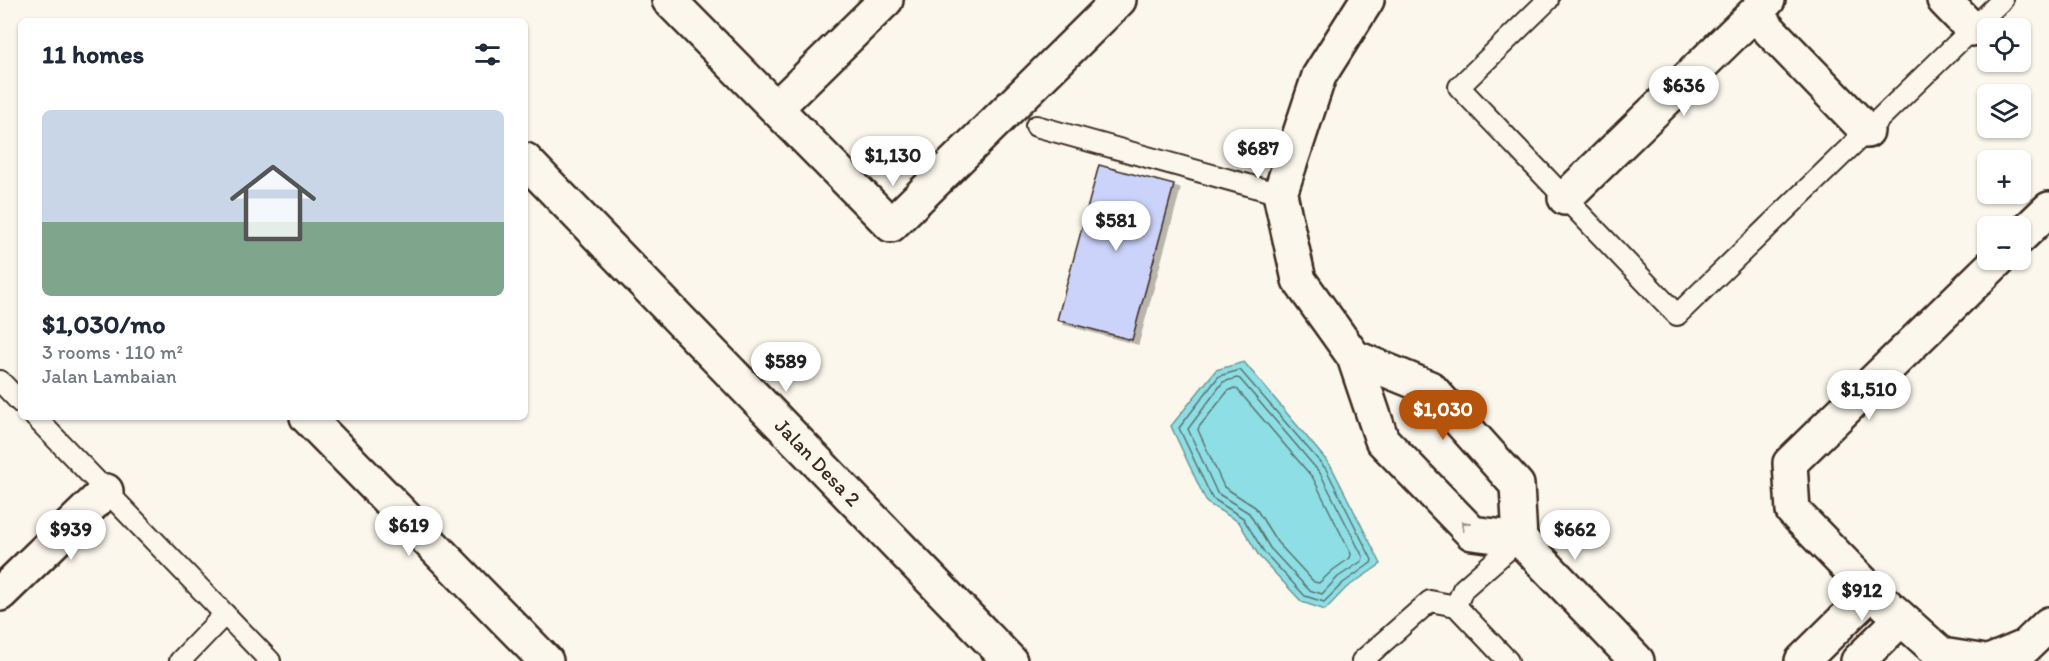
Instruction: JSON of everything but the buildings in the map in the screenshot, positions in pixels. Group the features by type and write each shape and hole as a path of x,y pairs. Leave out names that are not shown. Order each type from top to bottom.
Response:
{"street":[{"path":"669,0 891,225 1119,0"},
{"path":"776,108 886,0"},
{"path":"1367,0 1319,75 1280,194 1299,280 1354,357 1382,440 1472,533 1520,539 1637,661"},
{"path":"1944,0 1972,29"},
{"path":"1565,198 1761,7 1867,131"},
{"name":"Jalan Desa 2","path":"528,163 1010,661"},
{"path":"2031,226 2049,209"},
{"path":"1980,661 1942,655 1872,592 1793,511 1790,463 1988,270"},
{"path":"1354,357 1430,388 1517,485 1520,539"},
{"path":"310,420 546,661"},
{"path":"0,594 106,491"},
{"path":"1802,661 1872,592"},
{"path":"1858,661 1901,619"},
{"path":"1991,661 2025,647 2049,624"}],"lane":[{"path":"1548,0 1459,87 1677,315 2002,0"},
{"path":"1036,126 1280,194"},
{"path":"0,381 18,400"},
{"path":"38,420 270,661"},
{"path":"1456,606 1463,589 1520,539"},
{"path":"1362,661 1430,601 1456,606 1508,661"},
{"path":"180,661 225,614"}],"water":[{"path":"1244,362 1331,466 1381,564 1346,588 1325,610 1302,602 1259,556 1239,522 1207,503 1171,426 1216,370"}]}
